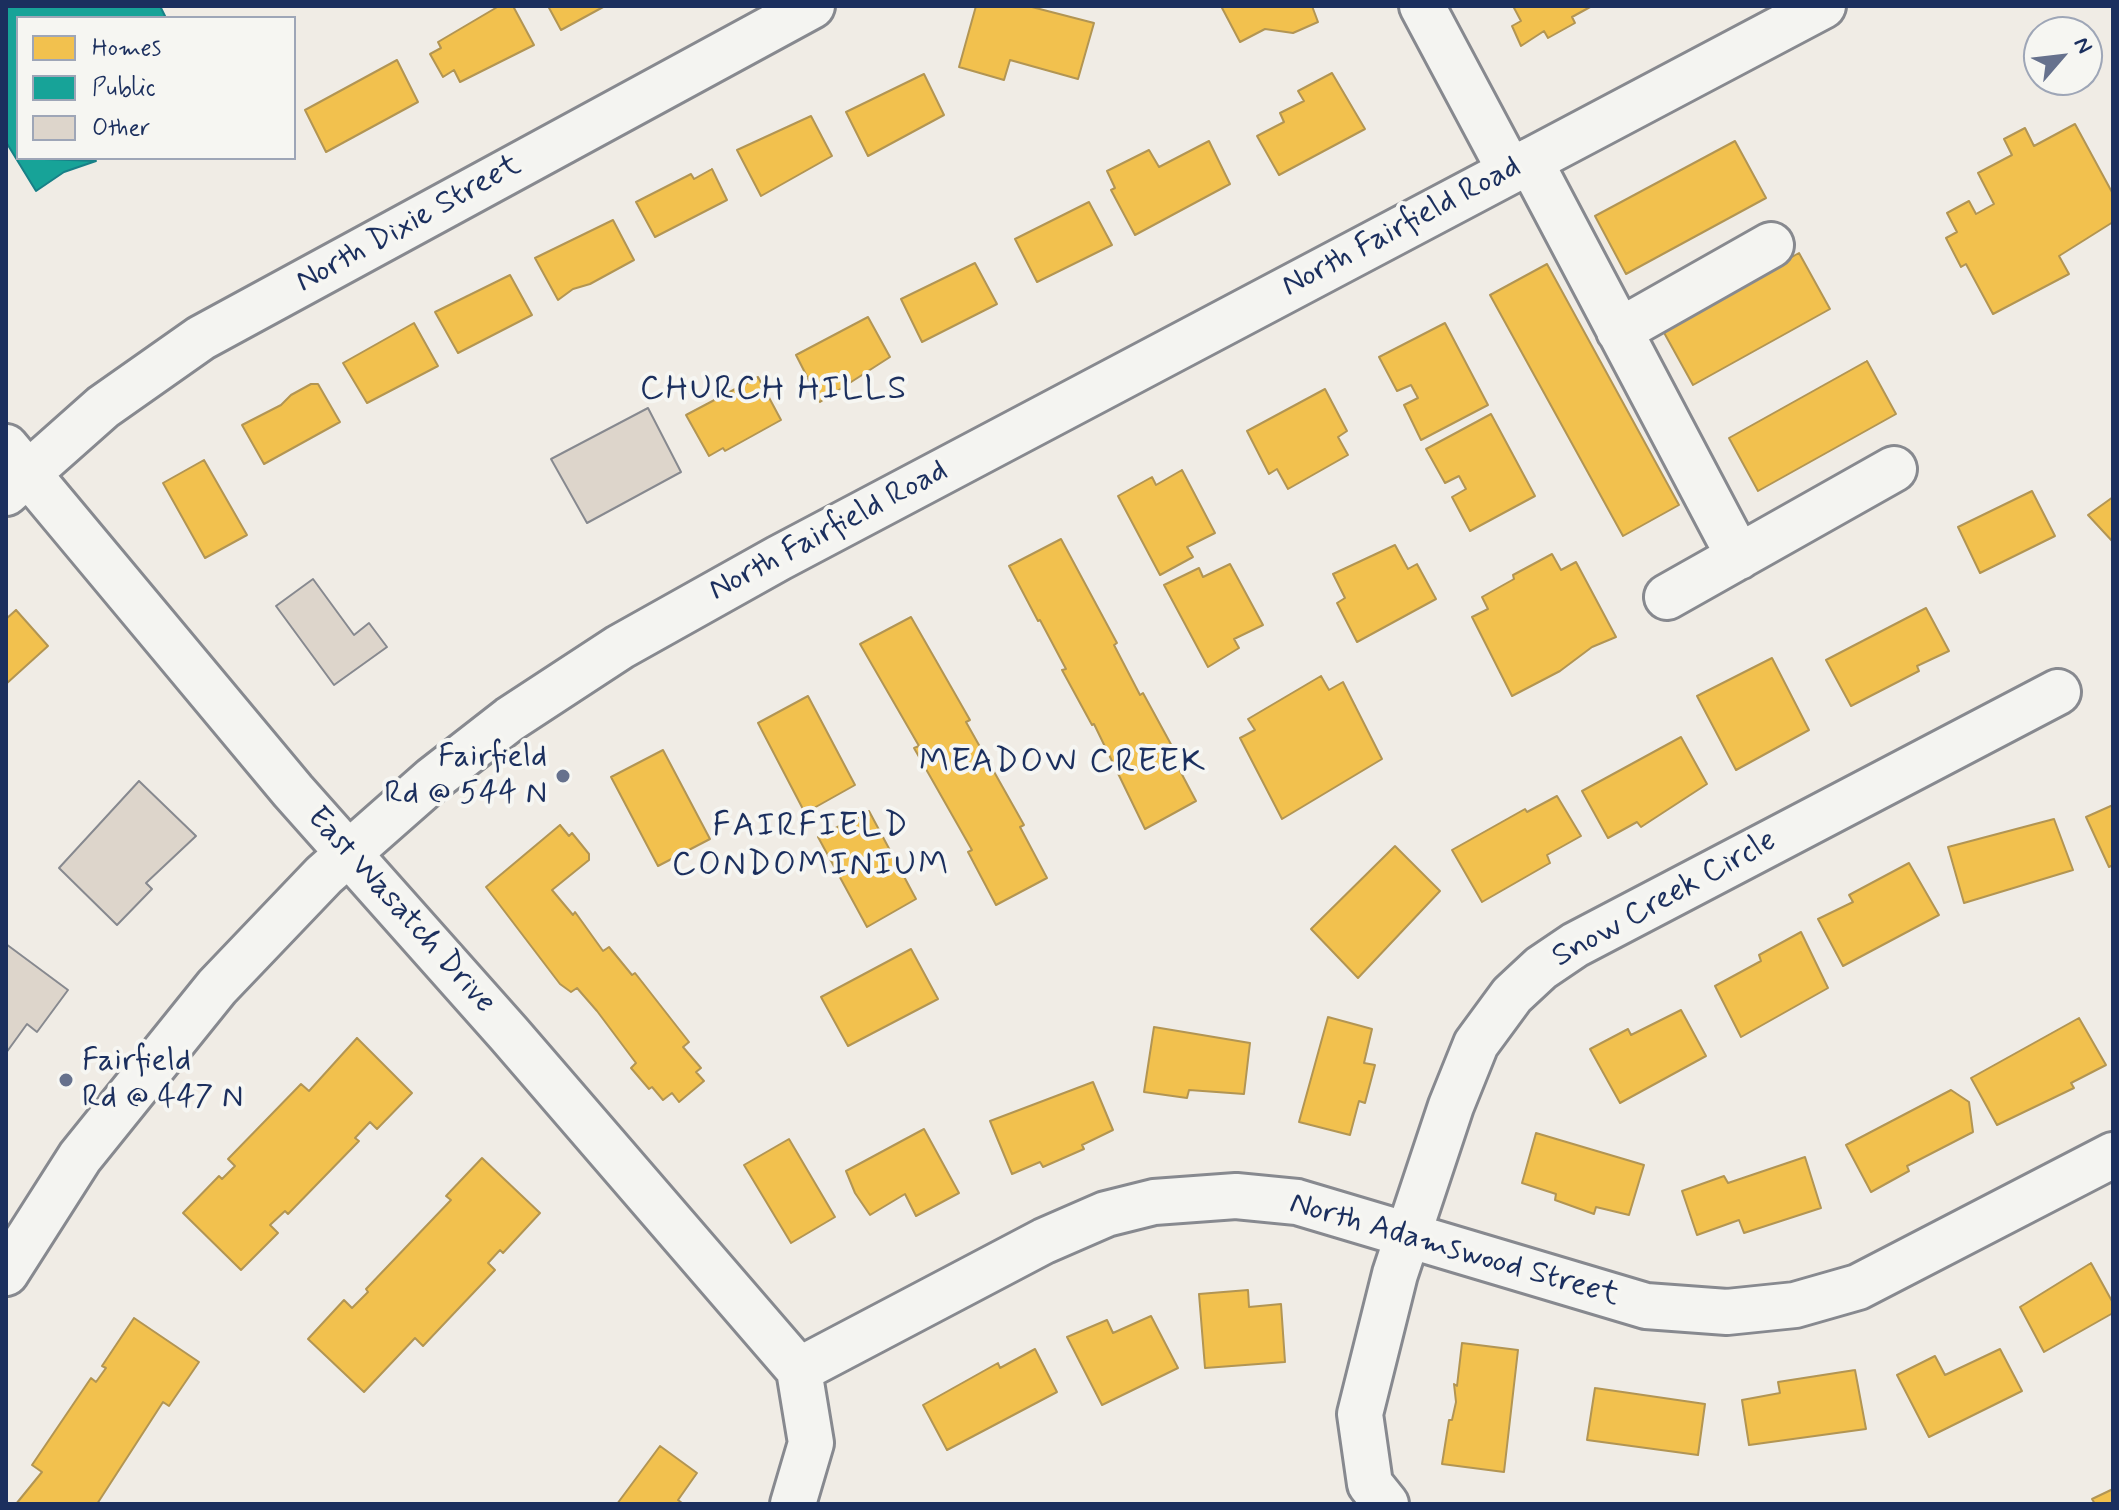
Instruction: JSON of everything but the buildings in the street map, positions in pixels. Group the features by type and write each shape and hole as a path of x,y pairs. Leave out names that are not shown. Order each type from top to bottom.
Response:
{"street":[{"name":"North Dixie Street","path":"13,471 201,338 812,6"},
{"path":"1422,6 1619,331 1739,557"},
{"name":"North Fairfield Road","path":"6,1273 80,1157 156,1059 236,967 349,852 472,748 620,647 779,558 1823,6"},
{"path":"1619,331 1771,245"},
{"path":"1667,597 1894,469"},
{"name":"East Wasatch Drive","path":"13,471 799,1370"},
{"name":"Snow Creek Circle","path":"1386,1504 1370,1484 1360,1414 1395,1274 1451,1106 1476,1044 1512,995 1541,968 1585,940 2058,692"},
{"name":"North Adamswood Street","path":"799,1370 1044,1241 1094,1218 1143,1204 1215,1196 1268,1199 1319,1207 1646,1306 1713,1312 1776,1308 1822,1299 1880,1278 2113,1155"},
{"path":"793,1504 811,1443 799,1370"}],"place":[{"name":"Fairfield Rd @ 544 N","path":"563,776"},
{"name":"Fairfield Rd @ 447 N","path":"66,1080"}],"district":[{"name":"CHURCH HILLS","path":"774,391"},
{"name":"MEADOW CREEK","path":"1063,764"},
{"name":"FAIRFIELD CONDOMINIUM","path":"811,848"}]}
